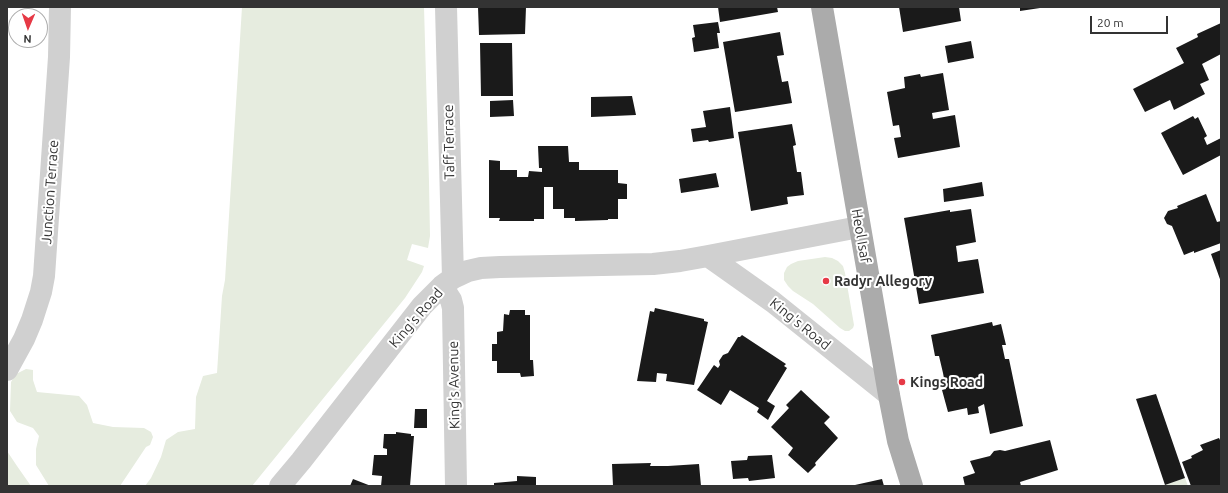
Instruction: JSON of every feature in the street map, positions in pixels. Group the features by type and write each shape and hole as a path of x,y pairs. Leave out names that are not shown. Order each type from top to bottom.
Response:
{"main road":[{"name":"Heol Isaf","path":"822,7 888,395 898,441 912,486"}],"street":[{"name":"Junction Terrace","path":"7,370 24,339 32,320 41,292 44,276 59,57 60,7"},
{"name":"Taff Terrace","path":"446,7 447,282"},
{"name":"King's Road","path":"280,486 422,306 447,282 468,271 481,268 653,264 680,261 859,227"},
{"name":"King's Road","path":"708,256 773,302 888,395"},
{"name":"King's Avenue","path":"447,282 453,308 456,486"}],"shaded area":[{"path":"242,7 424,7 430,236 428,248 412,244 407,260 424,266 422,272 405,298 252,486 145,486 151,478 161,457 166,440 178,432 195,429 196,397 203,376 217,373 222,296 225,280"},
{"path":"825,257 838,261 843,266 854,325 849,331 845,331 840,328 813,304 793,291 784,280 784,273 787,267 791,264 798,261"},
{"path":"26,369 33,370 33,380 37,392 79,396 87,405 93,423 113,427 144,428 151,432 153,437 150,445 146,447 120,486 49,486 36,465 36,449 39,436 33,428 17,422 10,411 11,382 16,374"},
{"path":"7,451 17,466 31,486 7,486"},
{"path":"1185,478 1188,486 1161,486"}],"building":[{"path":"478,7 526,7 525,34 479,35"},
{"path":"718,7 777,7 778,12 720,22"},
{"path":"899,7 959,7 961,21 903,32"},
{"path":"1020,7 1040,7 1040,8 1020,11"},
{"path":"718,22 720,33 717,33 719,48 694,52 692,38 695,37 693,25"},
{"path":"1221,23 1221,54 1202,64 1209,80 1200,84 1205,94 1174,110 1170,100 1145,112 1133,89 1184,63 1176,48 1198,37 1197,34"},
{"path":"780,32 784,55 777,56 782,82 788,81 792,103 735,112 723,42"},
{"path":"971,41 974,58 948,63 945,46"},
{"path":"480,43 512,43 513,96 481,96"},
{"path":"943,73 949,110 932,113 933,119 955,115 960,147 898,158 894,138 901,137 899,125 893,126 887,92 905,88 904,77 920,74 921,77"},
{"path":"632,96 636,115 591,117 591,97"},
{"path":"513,100 514,116 490,117 490,101"},
{"path":"730,107 734,138 709,142 708,140 693,142 691,129 706,127 703,111"},
{"path":"1193,116 1195,119 1198,117 1207,136 1204,138 1207,145 1221,138 1221,155 1183,175 1161,133"},
{"path":"792,124 796,145 793,146 797,172 801,172 804,195 787,197 788,204 751,211 738,132"},
{"path":"538,146 568,146 569,162 579,162 579,170 618,170 618,183 627,184 627,199 618,199 618,219 575,221 575,218 564,218 564,209 553,209 553,187 544,187 544,219 534,219 534,221 499,221 500,218 489,218 489,160 500,161 500,170 517,170 517,177 528,177 529,171 542,172 542,168 539,168"},
{"path":"716,173 719,187 681,193 679,179"},
{"path":"982,182 984,196 944,202 943,189"},
{"path":"1206,194 1217,222 1221,221 1221,243 1184,255 1172,226 1167,224 1164,218 1168,211 1178,208 1177,206"},
{"path":"971,209 976,242 956,246 958,262 978,259 984,293 919,304 904,218 950,210 950,212"},
{"path":"1221,250 1221,282 1211,254"},
{"path":"655,308 704,319 704,321 708,322 694,385 666,381 667,374 657,373 656,382 637,381 650,311 654,312"},
{"path":"510,310 525,310 525,315 530,315 530,360 533,360 534,376 521,377 520,373 497,373 497,361 492,361 492,344 497,344 497,332 503,331 504,314 509,315"},
{"path":"992,322 993,326 1001,324 1006,345 1002,345 1005,359 1009,359 1023,426 990,434 984,404 978,407 979,413 968,415 967,408 948,412 942,390 946,389 943,373 939,356 935,356 931,335"},
{"path":"742,335 786,364 784,366 787,368 767,401 775,406 768,420 757,412 759,408 730,390 721,405 697,390 714,365 718,368 720,365 719,361 723,355 728,353 738,337"},
{"path":"801,390 830,417 824,423 838,438 808,473 788,455 793,448 771,427 789,408 786,405"},
{"path":"1156,394 1185,478 1165,485 1136,399"},
{"path":"415,409 427,409 427,428 414,428"},
{"path":"396,432 411,434 411,436 414,436 410,486 381,486 382,476 372,475 374,455 387,455 387,449 383,448 384,434 396,434"},
{"path":"1219,438 1221,442 1221,486 1191,486 1182,462 1192,458 1191,456 1203,450 1200,445"},
{"path":"1050,440 1058,470 1020,482 1021,486 965,486 963,477 975,473 970,461 990,456 994,451 1005,451"},
{"path":"772,455 775,478 749,481 748,478 733,479 731,461 747,460 748,456"},
{"path":"651,463 650,466 699,464 701,486 613,486 612,464"},
{"path":"517,476 536,477 536,486 494,486 494,483 517,481"},
{"path":"353,479 371,486 350,486"},
{"path":"882,479 884,486 855,486 855,485"}],"place":[{"name":"Radyr Allegory","path":"826,281"},
{"name":"Kings Road","path":"902,382"}]}
